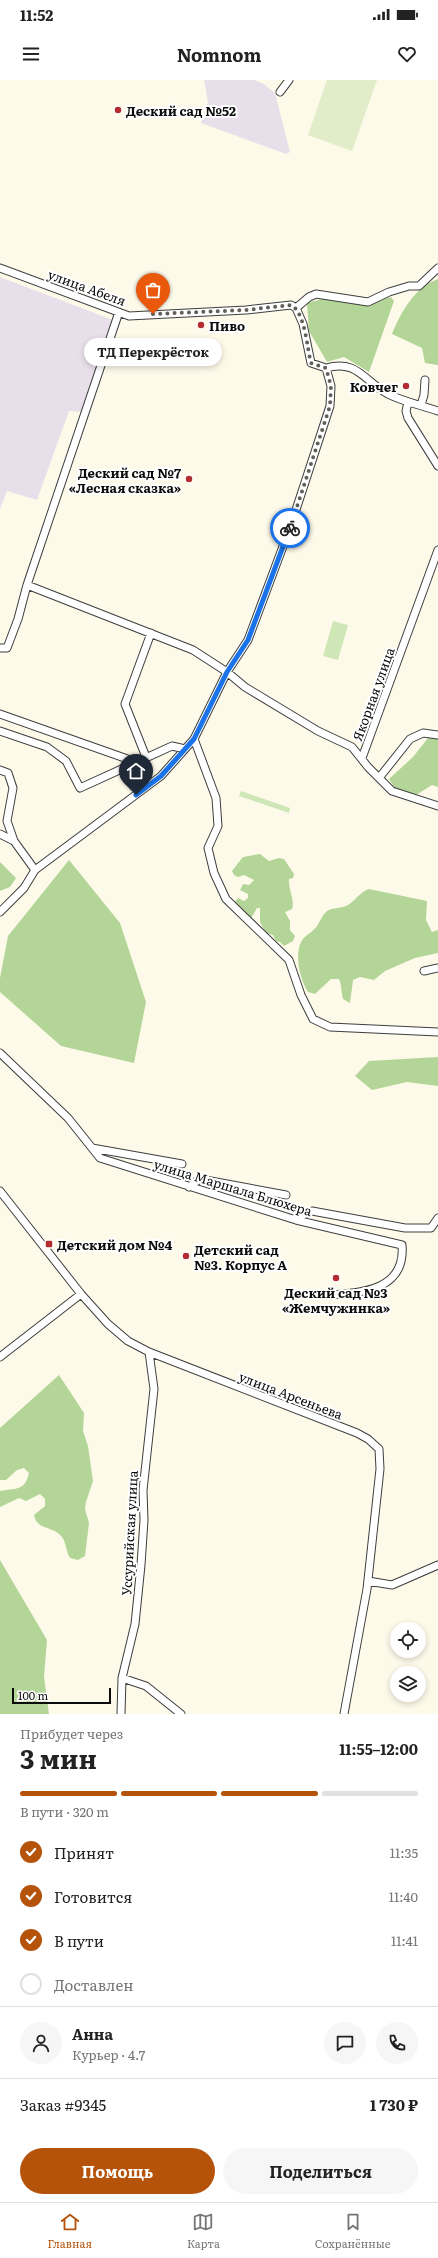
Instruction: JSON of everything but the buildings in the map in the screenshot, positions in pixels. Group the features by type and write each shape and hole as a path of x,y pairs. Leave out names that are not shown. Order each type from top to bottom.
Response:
{"street":[{"path":"280,92 289,80"},
{"name":"улица Абеля","path":"0,268 129,316 238,310 291,305 296,308"},
{"path":"438,268 420,286 409,286 389,292 368,302 316,294 309,297 296,308 303,324 311,363 326,368 340,364 352,368 387,393 408,402 438,411"},
{"path":"0,648 7,648 18,619 27,584 119,312"},
{"path":"0,912 24,888 35,870 161,776 194,739 227,672 248,640 291,525 330,406 331,386 326,368"},
{"path":"421,405 424,395 424,380"},
{"path":"408,402 406,412 408,418 438,466"},
{"name":"Якорная улица","path":"438,550 362,758 368,767 392,791 438,806"},
{"path":"27,584 193,650 227,672 245,687 318,732 352,746 362,758"},
{"path":"146,757 125,704 150,633"},
{"path":"0,714 136,762"},
{"path":"0,731 52,750 66,761 80,788 172,746 185,749"},
{"path":"379,778 410,739 423,732 438,735"},
{"path":"194,739 216,798 218,826 208,848 214,873 226,899 289,960 301,995 313,1020 330,1028 438,1032"},
{"path":"0,770 8,773 13,788 7,821 14,841 35,870"},
{"path":"0,834 14,841"},
{"path":"424,971 438,968"},
{"name":"улица Маршала Блюхера","path":"0,1053 68,1118 100,1158 294,1219 402,1245 403,1254 398,1270 382,1286 360,1293 329,1294"},
{"path":"92,1148 182,1164"},
{"path":"189,1187 200,1179 286,1195"},
{"name":"улица Арсеньева","path":"0,1190 81,1294 108,1324 128,1341 149,1352 357,1433 368,1439 379,1449 380,1469 368,1582 344,1714"},
{"path":"294,1219 312,1210 405,1228 431,1228 438,1218"},
{"path":"0,1357 81,1294"},
{"name":"Уссурийская улица","path":"121,1714 122,1678 135,1624 141,1564 144,1520 143,1490 154,1389 149,1352"},
{"path":"368,1582 392,1585 438,1565"},
{"path":"122,1678 146,1686 181,1714"}],"shaded area":[{"path":"204,80 254,80 264,84 275,93 290,152 286,154 201,123 208,102"},
{"path":"0,277 113,320 82,412 69,411 37,500 7,491 0,509"}],"green space":[{"path":"327,80 377,80 352,151 308,135"},
{"path":"438,279 438,365 425,363 422,348 392,334 404,309 410,301 422,288"},
{"path":"329,297 366,304 391,297 394,301 369,372 344,357 327,362 309,331 307,303"},
{"path":"333,621 348,625 338,660 323,656"},
{"path":"438,737 438,787 432,785 413,797 395,788 389,779 413,757 428,738"},
{"path":"241,791 290,808 289,813 239,796"},
{"path":"260,854 269,861 279,858 284,859 294,874 293,878 289,879 293,905 292,909 285,912 290,921 290,930 295,936 293,941 284,946 280,942 276,941 273,935 266,933 260,922 260,908 257,908 250,920 234,903 238,898 244,901 248,898 248,894 240,890 243,884 249,885 254,880 244,875 238,877 234,875 232,871 243,857"},
{"path":"69,860 120,923 146,1002 134,1063 61,1046 0,992 0,978 8,936"},
{"path":"0,862 16,878 10,887 0,891"},
{"path":"369,889 427,901 426,920 432,932 438,930 438,953 415,958 385,971 374,980 360,977 353,980 350,1003 343,999 339,979 331,979 315,994 308,992 302,980 298,958 298,951 303,939 315,928 327,911 348,905 363,892"},
{"path":"438,1057 438,1086 407,1082 372,1090 355,1076 369,1061"},
{"path":"59,1375 84,1413 83,1431 88,1446 93,1481 85,1509 89,1523 85,1556 78,1560 70,1558 63,1539 58,1533 38,1524 34,1515 45,1506 45,1499 40,1494 26,1501 19,1498 0,1507 0,1491 22,1486 25,1483 29,1473 24,1468 17,1470 6,1480 0,1480 0,1428"},
{"path":"0,1560 47,1640 44,1677 49,1714 0,1714"}],"way so far":[{"path":"153,314 246,310 291,305 296,308 300,314 311,363 326,368 331,386 330,406 290,528"}],"place":[{"name":"Деский сад №52","path":"118,110"},
{"name":"ТД Перекрёсток","path":"153,314"},
{"name":"Пиво","path":"201,325"},
{"name":"Ковчег","path":"406,386"},
{"name":"Деский сад №7 «Лесная сказка»","path":"189,479"},
{"name":"Детский дом №4","path":"49,1244"},
{"name":"Детский сад №3. Корпус А","path":"186,1256"},
{"name":"Деский сад №3 «Жемчужинка»","path":"336,1278"}],"route":[{"path":"136,795 161,776 194,739 227,672 248,640 290,528"}]}
